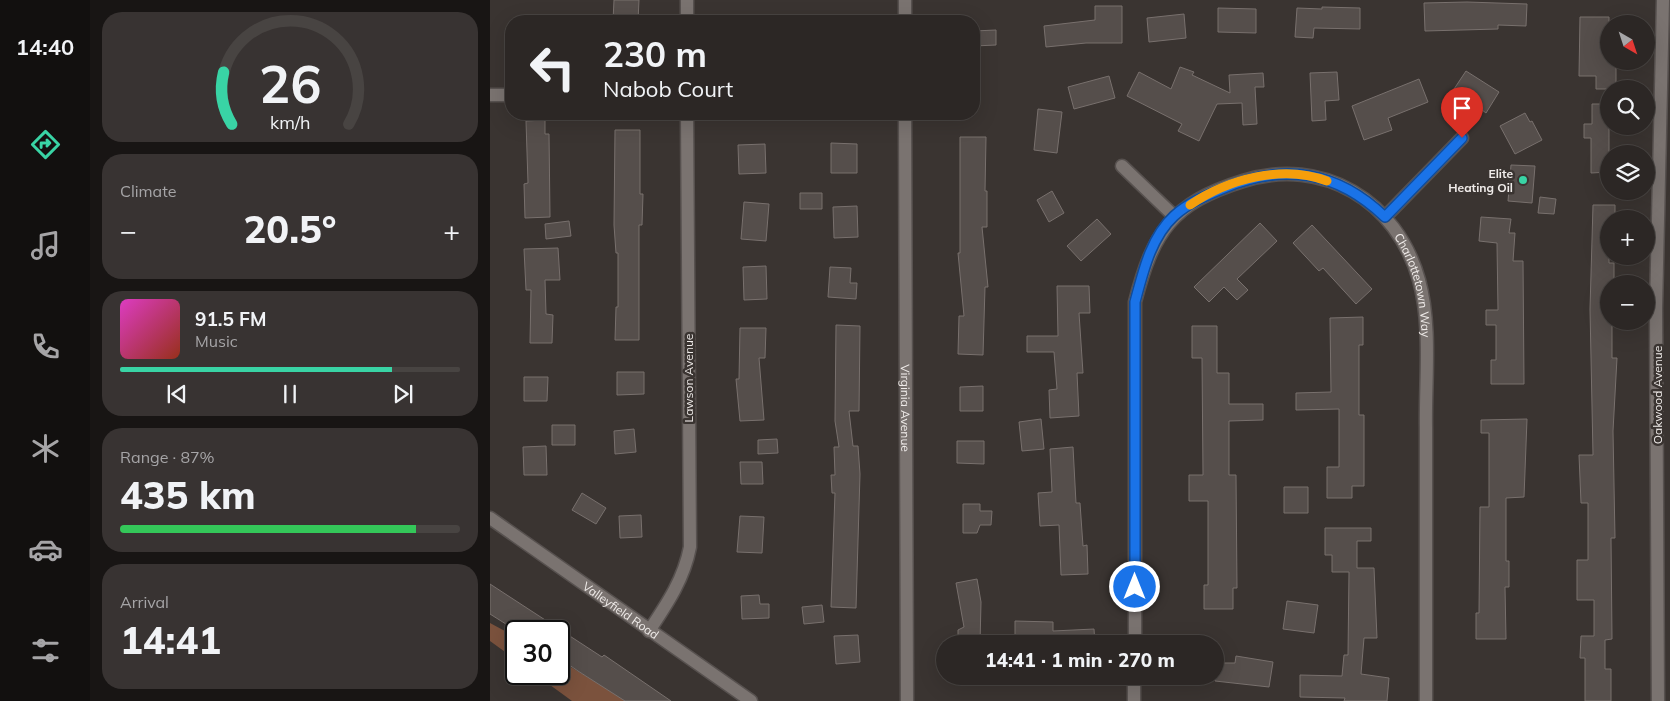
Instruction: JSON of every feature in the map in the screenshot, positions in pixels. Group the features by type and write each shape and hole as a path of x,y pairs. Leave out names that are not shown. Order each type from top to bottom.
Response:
{"street":[{"path":"687,0 687,15"},
{"path":"905,0 905,15"},
{"name":"Oakwood Avenue","path":"1658,701 1656,308 1663,0"},
{"path":"490,95 505,95"},
{"name":"Lawson Avenue","path":"649,631 673,594 686,566 690,547 687,120"},
{"name":"Virginia Avenue","path":"905,120 907,701"},
{"path":"1385,217 1462,138"},
{"path":"1122,166 1174,216"},
{"name":"Charlottetown Way","path":"1134,635 1135,302 1157,237 1174,216 1194,202 1238,182 1258,176 1282,173 1321,178 1350,189 1366,199 1385,217 1411,257 1419,281 1423,308 1426,701"},
{"name":"Valleyfield Road","path":"490,518 751,701"},
{"path":"1134,685 1134,701"}],"shaded area":[{"path":"490,623 505,631 505,652 490,641"},
{"path":"570,667 628,701 572,701 550,685 570,685"}],"building":[{"path":"614,0 639,0 638,15 613,15"},
{"path":"1424,3 1527,4 1526,26 1498,25 1498,29 1425,31"},
{"path":"1095,6 1122,6 1122,43 1086,43 1046,47 1044,26 1095,20"},
{"path":"1322,7 1360,8 1360,29 1314,28 1313,38 1295,37 1297,8 1322,9"},
{"path":"1218,8 1256,9 1256,33 1218,32"},
{"path":"1184,14 1186,38 1149,42 1147,18"},
{"path":"1580,17 1600,17 1600,70 1616,70 1616,80 1600,80 1600,89 1596,89 1596,76 1579,76"},
{"path":"996,30 996,45 980,46 980,31"},
{"path":"1180,67 1194,72 1192,75 1230,93 1229,75 1263,73 1264,87 1255,87 1257,124 1243,125 1242,103 1217,104 1199,141 1178,131 1182,124 1127,96 1139,72 1171,89"},
{"path":"1466,71 1499,92 1486,113 1454,89"},
{"path":"1337,72 1339,100 1325,101 1326,120 1312,121 1310,73"},
{"path":"1109,76 1115,98 1074,109 1068,87"},
{"path":"1419,79 1428,102 1388,118 1392,130 1364,140 1352,106"},
{"path":"1592,104 1600,104 1600,135 1609,135 1609,145 1600,145 1600,172 1591,173 1591,138 1584,138 1584,124 1592,124"},
{"path":"1038,109 1062,112 1057,153 1034,150"},
{"path":"1525,113 1530,122 1532,121 1542,140 1515,154 1500,126"},
{"path":"545,120 545,134 549,134 550,217 525,218 524,184 528,183 526,121"},
{"path":"615,130 640,130 640,194 643,194 642,225 639,225 639,340 615,340 616,307 618,307 618,253 616,253 614,225"},
{"path":"960,137 986,137 985,191 987,191 987,227 982,227 988,287 985,287 983,355 958,354 959,316 964,316 958,253 960,253"},
{"path":"831,143 857,144 857,173 831,173"},
{"path":"765,144 766,173 739,174 738,145"},
{"path":"1511,165 1535,166 1532,203 1508,201"},
{"path":"1052,191 1064,213 1049,222 1037,200"},
{"path":"800,193 822,193 822,209 800,209"},
{"path":"1540,197 1556,199 1554,214 1538,213"},
{"path":"744,202 769,204 766,241 741,239"},
{"path":"1593,205 1615,205 1615,210 1600,210 1600,265 1614,265 1614,275 1600,275 1600,330 1612,330 1612,358 1617,358 1613,431 1615,538 1611,538 1612,639 1605,640 1605,669 1611,669 1611,701 1585,701 1585,658 1580,658 1581,636 1594,636 1594,600 1577,600 1577,560 1588,560 1588,503 1581,503 1579,455 1593,455 1590,309"},
{"path":"857,206 858,237 834,238 833,207"},
{"path":"1481,217 1511,219 1509,233 1515,233 1513,261 1523,261 1524,384 1491,384 1491,360 1496,360 1496,325 1486,325 1486,310 1498,310 1497,243 1479,241"},
{"path":"1097,219 1111,234 1081,261 1067,246"},
{"path":"569,221 571,236 546,239 545,224"},
{"path":"1260,223 1277,241 1237,279 1248,290 1237,300 1224,287 1209,302 1194,287"},
{"path":"1312,225 1372,289 1356,304 1323,268 1319,271 1293,243"},
{"path":"558,248 560,280 545,280 546,314 553,315 552,343 530,343 531,290 526,290 524,249"},
{"path":"766,266 767,299 744,300 743,267"},
{"path":"830,267 851,268 850,283 857,283 856,299 828,297"},
{"path":"1057,286 1089,286 1090,313 1079,313 1083,373 1077,373 1079,416 1050,418 1049,390 1057,389 1054,352 1027,352 1027,336 1058,336"},
{"path":"1363,317 1363,345 1359,345 1359,415 1364,415 1364,486 1352,486 1352,498 1327,498 1327,467 1339,467 1339,409 1296,410 1296,393 1331,392 1330,318"},
{"path":"836,325 860,326 859,411 849,411 853,446 858,446 860,474 856,608 831,607 835,493 832,493 831,475 835,475 834,447 839,447 835,421"},
{"path":"1192,326 1217,326 1217,373 1229,373 1229,404 1263,404 1263,420 1229,421 1229,475 1236,475 1237,588 1233,588 1233,609 1204,609 1204,585 1208,585 1208,501 1189,501 1189,475 1203,475 1202,358 1192,358"},
{"path":"740,328 766,328 765,358 759,358 764,420 740,421 736,379 739,379"},
{"path":"617,372 644,372 644,394 617,395"},
{"path":"524,377 548,377 547,401 524,401"},
{"path":"983,386 983,411 960,411 960,387"},
{"path":"1041,419 1044,449 1022,451 1019,422"},
{"path":"1527,419 1524,497 1506,498 1506,561 1509,561 1509,587 1505,587 1506,639 1476,639 1476,613 1479,613 1480,507 1489,507 1489,433 1481,433 1481,420"},
{"path":"552,425 575,425 575,445 552,445"},
{"path":"634,429 636,452 615,454 614,431"},
{"path":"777,439 778,453 758,454 758,440"},
{"path":"957,441 984,441 984,464 957,463"},
{"path":"546,446 547,475 524,475 523,447"},
{"path":"1073,447 1076,503 1080,503 1083,546 1087,545 1088,574 1061,575 1059,525 1040,526 1038,493 1052,492 1050,449"},
{"path":"740,462 762,462 763,484 741,484"},
{"path":"1284,487 1308,487 1308,513 1284,513"},
{"path":"582,493 606,508 596,524 572,510"},
{"path":"963,504 980,504 980,511 992,511 991,525 980,525 977,533 963,533"},
{"path":"641,515 642,537 620,538 619,516"},
{"path":"740,516 764,517 762,553 737,552"},
{"path":"1325,528 1371,528 1371,541 1357,541 1357,568 1374,568 1377,638 1364,638 1361,674 1389,678 1387,701 1344,701 1345,698 1300,697 1300,675 1342,676 1344,655 1348,655 1349,572 1332,572 1332,555 1325,555"},
{"path":"977,579 981,602 980,635 958,635 958,630 964,627 956,583"},
{"path":"490,584 545,620 505,620 505,623 490,614"},
{"path":"759,595 760,604 769,604 769,618 742,619 741,596"},
{"path":"1287,601 1318,605 1314,633 1283,629"},
{"path":"822,605 824,622 804,624 802,607"},
{"path":"1015,621 1053,622 1053,631 1094,629 1094,635 1015,635"},
{"path":"858,635 860,662 836,664 834,636"},
{"path":"570,636 602,657 604,655 671,701 625,701 570,666"},
{"path":"1236,656 1273,662 1269,687 1224,682 1224,663 1235,663"}],"slow traffic":[{"path":"1190,205 1213,192 1258,176 1282,173 1321,178 1327,181"}],"place":[{"name":"Elite Heating Oil","path":"1523,180"}],"route":[{"path":"1135,587 1135,302 1142,274 1157,237 1174,216 1213,192 1258,176 1282,173 1321,178 1350,189 1366,199 1385,217 1462,138"}]}
